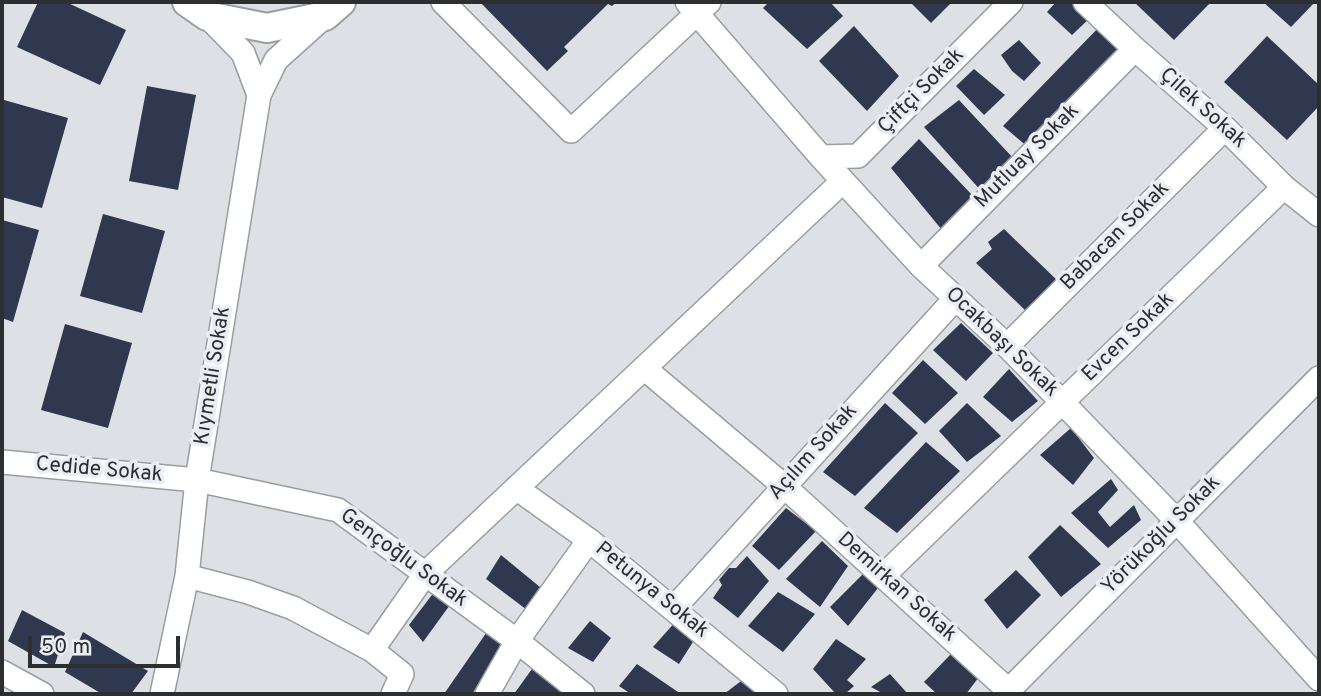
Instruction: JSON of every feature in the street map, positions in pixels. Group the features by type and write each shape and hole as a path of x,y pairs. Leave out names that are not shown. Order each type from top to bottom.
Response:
{"street":[{"path":"443,2 571,131 698,6"},
{"name":"Çiftçi Sokak","path":"821,157 858,156 1012,2"},
{"name":"Çilek Sokak","path":"1085,2 1225,128 1284,187 1319,215"},
{"name":"Ocakbaşı Sokak","path":"698,6 821,157 920,266 1007,346 1177,520 1319,679"},
{"path":"197,9 267,28 333,9"},
{"path":"197,9 243,53 259,95"},
{"name":"Kıymetli Sokak","path":"162,694 187,576 197,480 259,95 276,60 333,9"},
{"name":"Mutluay Sokak","path":"920,266 1135,49"},
{"name":"Babacan Sokak","path":"1007,346 1225,128"},
{"path":"372,650 426,573 843,181"},
{"name":"Evcen Sokak","path":"883,576 1284,187"},
{"name":"Açılım Sokak","path":"673,609 955,299"},
{"name":"Demirkan Sokak","path":"644,368 783,486 1007,692"},
{"name":"Yörükoğlu Sokak","path":"1007,692 1319,378"},
{"name":"Cedide Sokak","path":"2,462 197,480"},
{"name":"Gençoğlu Sokak","path":"197,480 338,510 517,641 583,694"},
{"path":"516,488 589,540"},
{"name":"Petunya Sokak","path":"487,694 517,641 589,540 776,694"},
{"path":"187,576 248,592 293,608 372,650 401,674 393,694"},
{"path":"2,672 43,694"}],"building":[{"path":"38,2 66,2 126,30 100,85 17,47"},
{"path":"480,2 617,2 612,6 608,4 564,47 568,51 547,71"},
{"path":"769,2 830,2 843,16 807,49 763,8"},
{"path":"910,2 952,2 931,23"},
{"path":"1056,2 1075,2 1091,17 1072,35 1047,12"},
{"path":"1134,2 1211,2 1174,40"},
{"path":"1263,2 1315,2 1291,27"},
{"path":"1103,23 1126,46 1029,148 1003,126"},
{"path":"854,26 899,76 867,111 819,61"},
{"path":"1267,36 1319,85 1319,106 1287,140 1224,82"},
{"path":"1019,40 1041,63 1024,81 1012,71 1001,55"},
{"path":"974,69 1005,95 984,115 956,86"},
{"path":"147,86 196,95 178,190 129,181"},
{"path":"4,100 68,118 42,208 2,197"},
{"path":"959,100 1014,159 983,193 924,127"},
{"path":"919,139 973,196 942,230 891,168"},
{"path":"103,214 165,231 142,313 80,296"},
{"path":"2,220 39,230 13,322 2,318"},
{"path":"1004,229 1061,284 1047,297 1042,294 1025,310 976,263 992,249 988,242"},
{"path":"961,323 993,353 966,381 933,350"},
{"path":"65,324 132,343 108,428 41,410"},
{"path":"923,360 958,393 925,424 892,393"},
{"path":"1009,369 1038,401 1012,422 983,397"},
{"path":"885,403 918,433 855,496 823,472"},
{"path":"967,403 1001,436 967,462 939,431"},
{"path":"1071,428 1094,458 1073,485 1040,455"},
{"path":"926,442 960,471 897,533 864,508"},
{"path":"1111,479 1118,490 1098,512 1110,527 1134,505 1141,520 1108,548 1071,513"},
{"path":"786,508 816,531 779,570 752,546"},
{"path":"1060,525 1101,564 1061,597 1028,557"},
{"path":"822,541 848,566 820,607 786,579"},
{"path":"501,555 546,592 531,613 486,579"},
{"path":"747,556 769,581 738,618 713,598 722,585 719,580 729,568 736,568"},
{"path":"1016,570 1041,595 1007,629 984,600"},
{"path":"864,573 878,588 848,626 830,607"},
{"path":"438,587 455,598 423,642 409,625"},
{"path":"778,592 815,614 783,652 748,626"},
{"path":"22,610 65,633 54,667 8,641"},
{"path":"677,620 698,634 679,664 653,647"},
{"path":"590,621 611,638 593,662 568,648"},
{"path":"491,626 507,642 472,694 444,694"},
{"path":"83,632 148,671 131,694 102,694 65,672"},
{"path":"836,639 866,659 847,680 854,686 845,694 836,694 813,669"},
{"path":"951,654 979,677 966,694 937,694 924,682"},
{"path":"537,662 574,694 514,694"},
{"path":"637,664 681,694 631,694 619,686"},
{"path":"890,674 908,694 881,694 871,687"},
{"path":"749,675 772,694 724,694"}]}
